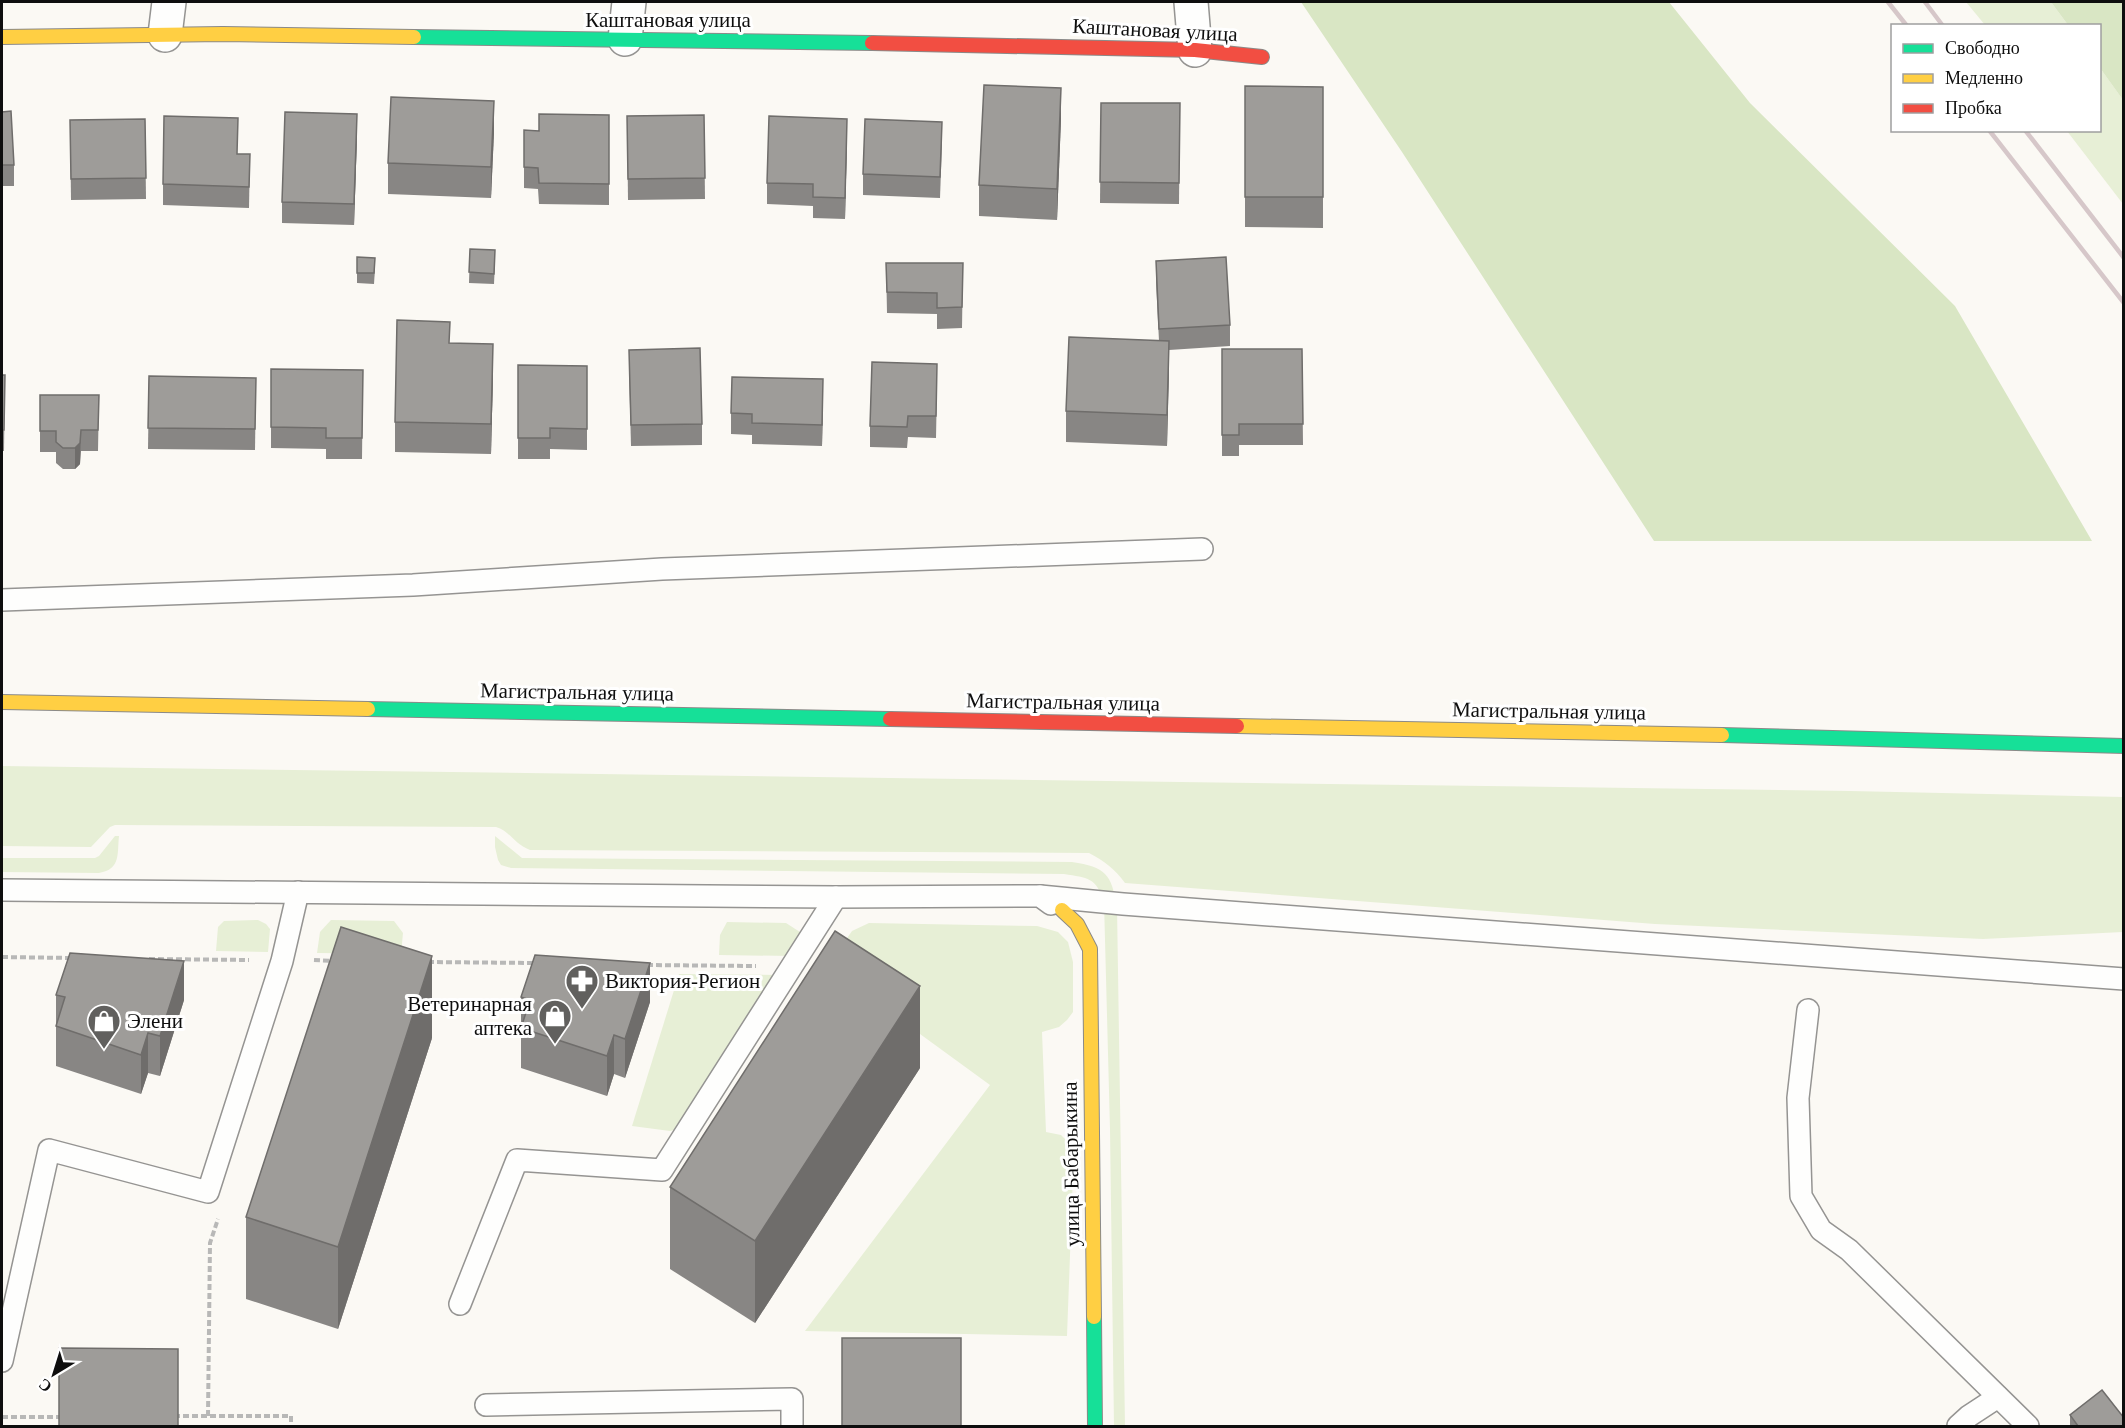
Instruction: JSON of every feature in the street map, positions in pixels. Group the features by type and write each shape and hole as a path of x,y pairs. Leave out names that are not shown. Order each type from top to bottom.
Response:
{"main road":[{"name":"Каштановая улица","path":"2,37 165,35 625,39 1195,50 1262,57"},
{"name":"Магистральная улица","path":"2,702 1917,739 2124,747"},
{"name":"улица Бабарыкина","path":"1062,910 1077,924 1090,949 1095,1426"}],"street":[{"path":"165,35 168,2"},
{"path":"625,39 629,2"},
{"path":"1191,2 1195,50"}],"lane":[{"path":"2,600 413,585 662,570 1202,549"},
{"path":"2,890 836,897 1040,896 2124,979"},
{"path":"2,1361 49,1150 208,1192 282,961 298,892"},
{"path":"1040,896 1062,910"},
{"path":"460,1304 517,1160 662,1170 836,897"},
{"path":"1808,1010 1798,1098 1800,1196 1821,1230 1849,1250 2028,1426"},
{"path":"1958,1426 1998,1397"},
{"path":"486,1405 792,1399 792,1426"}],"path":[{"path":"2,957 83,958"},
{"path":"142,959 335,961"},
{"path":"418,962 548,963"},
{"path":"643,964 793,966"},
{"path":"174,1416 291,1416 291,1426"},
{"path":"2,1417 70,1417"}],"green space":[{"path":"1301,2 1669,2 1750,103 1955,306 2092,541 1654,541 1402,152"},
{"path":"1966,2 2051,2 2067,24 1984,24"},
{"path":"2051,2 2123,2 2123,100 2101,69 2101,24 2067,24"},
{"path":"2101,69 2123,100 2123,204 2068,132 2101,132"},
{"path":"2,766 1850,791 2123,797 2123,932 1983,939 1655,924 1125,883 1109,866 1089,853 530,850 496,827 115,825 110,827 91,847 2,846"},
{"path":"115,836 119,836 118,855 111,868 106,871 99,873 2,872 2,858 95,858"},
{"path":"495,836 522,858 1072,862 1093,866 1105,874 1112,886 1117,906 1125,1426 1114,1426 1104,902 1094,883 1085,878 1064,874 511,868 501,865 498,860"},
{"path":"258,920 270,929 268,952 216,951 218,927 224,921"},
{"path":"331,920 394,921 403,933 401,954 317,953 320,932"},
{"path":"727,922 786,923 800,932 800,945 791,956 719,955 720,935"},
{"path":"869,923 1037,926 1058,932 1068,942 1073,962 1073,1012 1059,1027 1042,1032 1046,1132 1061,1135 1074,1148 1067,1336 805,1331 990,1085 872,999 845,941 852,931"},
{"path":"679,974 780,975 678,1129 670,1131 632,1126"}],"building":[{"path":"984,85 1061,88 1057,189 979,185"},
{"path":"1245,86 1323,87 1323,197 1245,197"},
{"path":"391,97 494,101 491,167 388,163"},
{"path":"1101,103 1180,103 1179,183 1100,182"},
{"path":"11,111 14,165 2,165 2,112"},
{"path":"285,112 357,114 354,204 282,202"},
{"path":"539,114 609,115 609,184 539,183 538,168 524,167 524,130 539,131"},
{"path":"704,115 705,178 628,179 627,116"},
{"path":"164,116 238,118 237,154 250,154 249,187 163,184"},
{"path":"769,116 847,119 845,198 813,197 813,184 767,183"},
{"path":"145,119 146,178 71,179 70,120"},
{"path":"865,119 942,122 940,177 863,174"},
{"path":"470,249 495,250 494,274 469,272"},
{"path":"357,257 375,258 374,273 357,273"},
{"path":"1226,257 1230,325 1159,329 1156,261"},
{"path":"886,263 963,263 962,307 937,308 937,293 887,292"},
{"path":"397,320 450,322 449,343 493,344 491,424 395,422"},
{"path":"1069,337 1169,341 1167,415 1066,411"},
{"path":"700,348 702,424 631,425 629,350"},
{"path":"1222,349 1302,349 1303,424 1239,424 1239,435 1222,435"},
{"path":"872,362 937,364 936,416 908,416 907,427 870,426"},
{"path":"518,365 587,366 587,429 550,428 550,438 518,438"},
{"path":"271,369 363,370 362,438 326,438 326,428 271,427"},
{"path":"2,375 5,375 4,430 2,430"},
{"path":"149,376 256,378 255,429 148,428"},
{"path":"732,377 823,379 822,425 752,423 752,414 731,413"},
{"path":"40,395 99,395 98,430 81,430 80,443 75,448 63,448 56,442 56,431 40,431"},
{"path":"341,927 432,956 338,1247 246,1217"},
{"path":"835,931 920,986 755,1241 670,1187"},
{"path":"70,953 184,961 160,1036 148,1033 141,1055 56,1026 65,997 56,995"},
{"path":"535,955 650,963 625,1039 614,1035 607,1056 521,1028 530,1000 521,997"},
{"path":"842,1338 961,1338 961,1426 842,1426"},
{"path":"59,1348 178,1349 178,1426 59,1426"},
{"path":"2102,1390 2124,1418 2124,1426 2078,1426 2070,1415"}],"railway":[{"path":"1888,2 1905,24"},
{"path":"1925,2 1942,24"},
{"path":"1991,132 2124,303"},
{"path":"2027,132 2124,258"}],"traffic: fast":[{"path":"414,37 872,43"},
{"path":"368,709 890,719"},
{"path":"1722,735 2124,746"},
{"path":"1094,1317 1095,1426"}],"traffic: slow":[{"path":"2,37 223,34 414,37"},
{"path":"2,702 368,709"},
{"path":"1237,726 1722,735"},
{"path":"1062,910 1077,924 1090,949 1094,1317"}],"traffic: jam":[{"path":"872,43 1195,50 1262,57"},
{"path":"890,719 1237,726"}],"place":[{"name":"Виктория-Регион","path":"582,1010"},
{"name":"Ветеринарная аптека","path":"555,1045"},
{"name":"Элени","path":"104,1050"}]}
